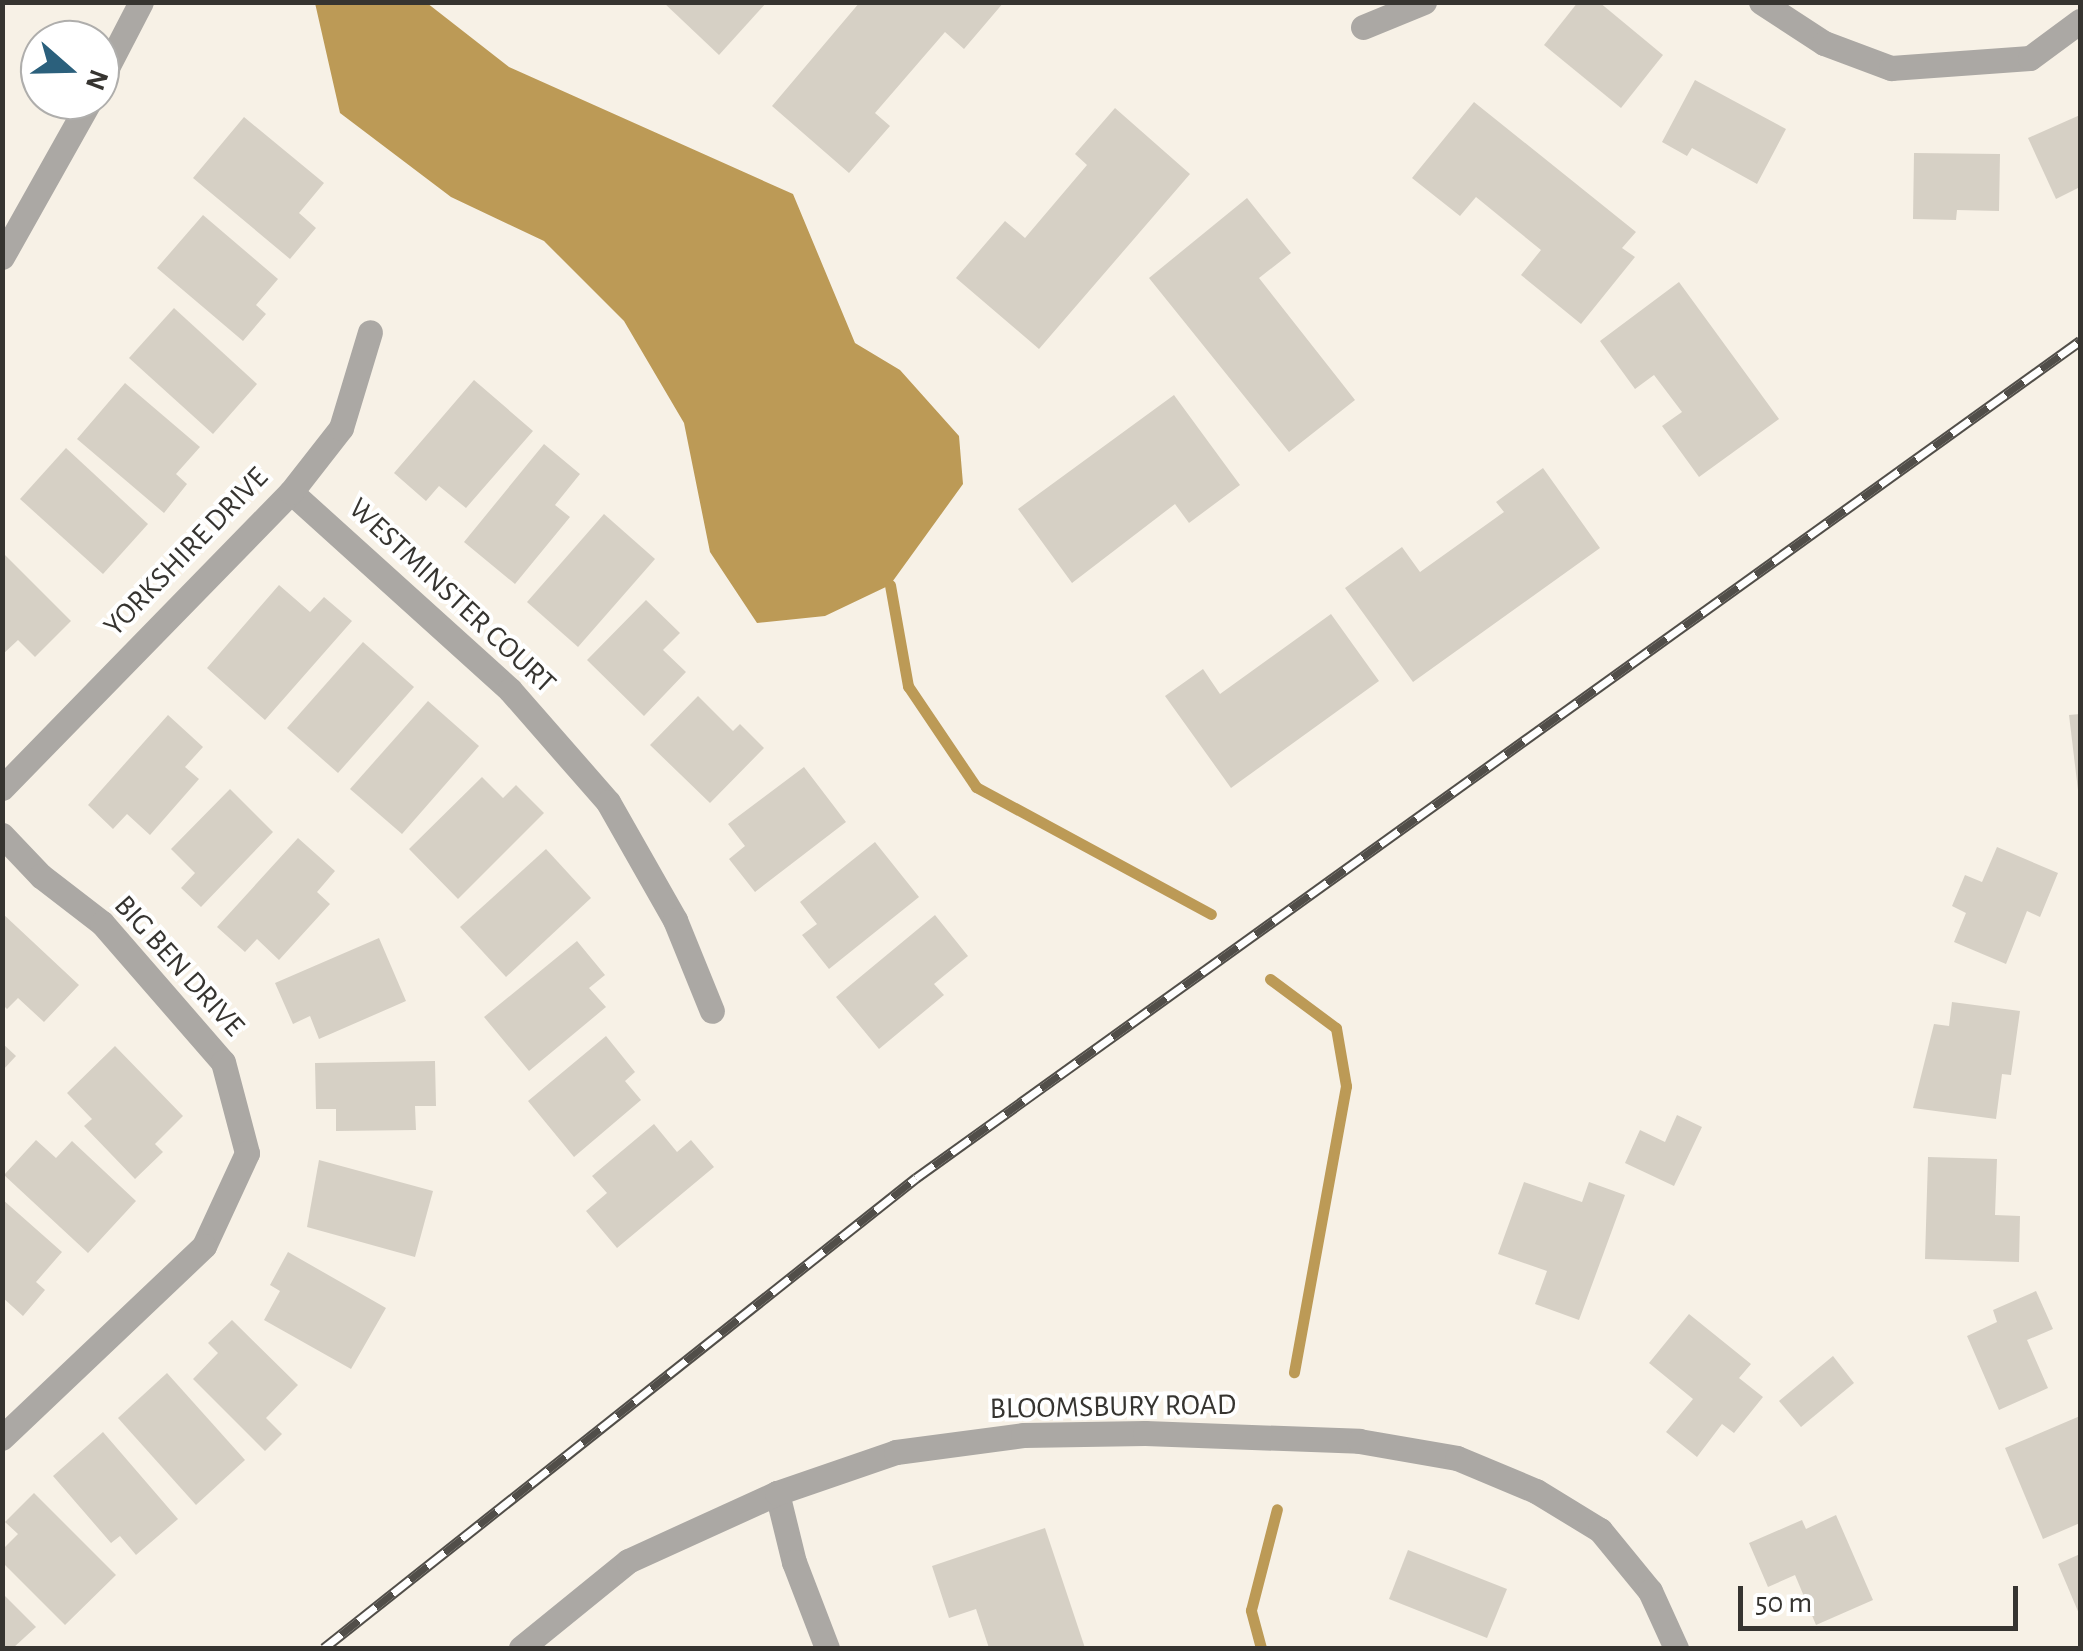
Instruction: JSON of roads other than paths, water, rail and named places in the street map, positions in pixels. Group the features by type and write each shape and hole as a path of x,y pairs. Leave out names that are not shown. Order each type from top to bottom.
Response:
{"street":[{"path":"120,43 142,2"},
{"path":"1362,26 1424,2"},
{"path":"1761,2 1824,43 1891,68 2030,58 2080,21"},
{"path":"2,257 79,120"},
{"name":"YORKSHIRE DRIVE","path":"2,788 291,492 341,428 370,332"},
{"name":"WESTMINSTER COURT","path":"291,492 510,690 608,802 675,920 712,1011"},
{"name":"BIG BEN DRIVE","path":"2,834 41,876 102,923 224,1062 247,1153 204,1246 2,1438"},
{"name":"BLOOMSBURY ROAD","path":"520,1648 628,1561 777,1493 896,1452 1023,1435 1358,1441 1457,1458 1536,1491 1600,1530 1650,1591 1676,1648"},
{"path":"777,1493 794,1562 827,1648"}],"waterway":[{"path":"890,585 908,686 976,787 1211,914"},
{"path":"1270,979 1336,1028 1346,1086 1294,1372"},
{"path":"1261,1648 1251,1610 1277,1509"}],"railway":[{"path":"324,1648 916,1178 2080,341"}]}
